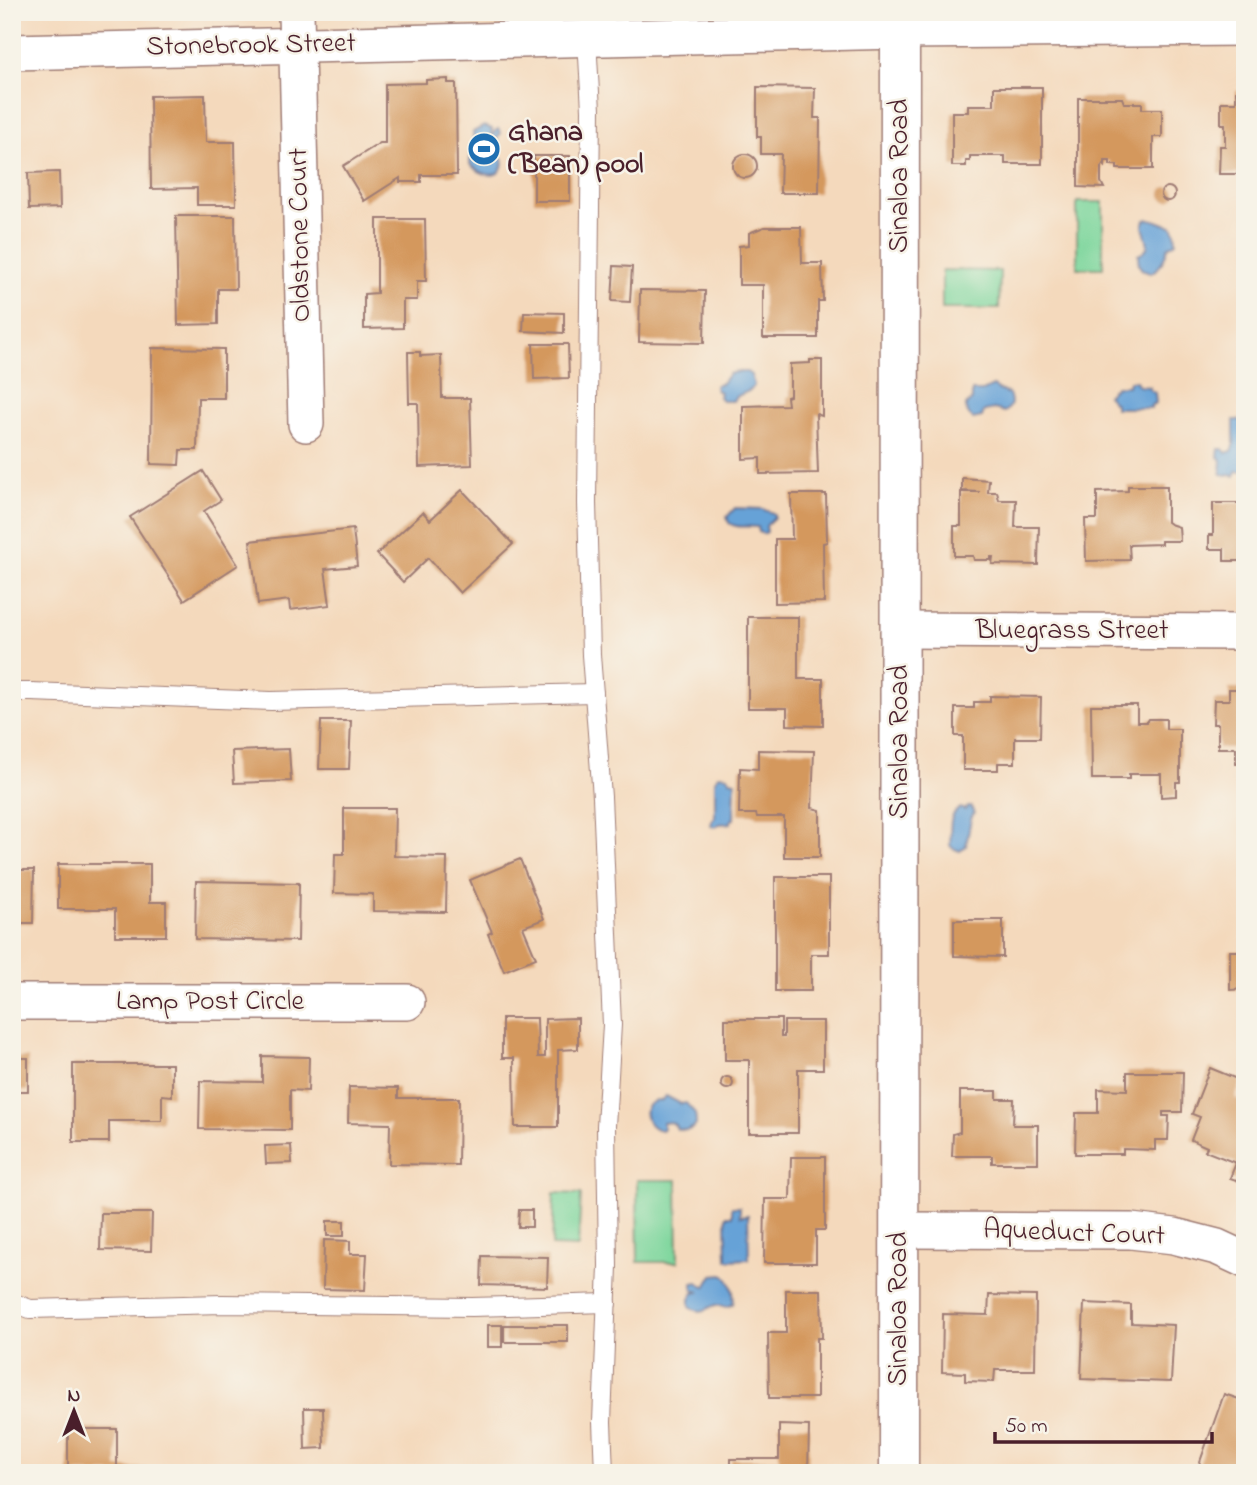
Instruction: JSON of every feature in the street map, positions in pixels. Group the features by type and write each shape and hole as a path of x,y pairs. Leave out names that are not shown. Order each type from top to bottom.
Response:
{"street":[{"name":"Stonebrook Street","path":"12,52 296,29 587,39 900,22 1245,28"},
{"name":"Sinaloa Road","path":"899,1473 900,22"},
{"name":"Oldstone Court","path":"296,29 306,424"},
{"name":"Bluegrass Street","path":"900,630 1245,632"},
{"name":"Lamp Post Circle","path":"12,1002 407,1002"},
{"name":"Aqueduct Court","path":"899,1230 1131,1231 1217,1247 1245,1260"}],"lane":[{"path":"587,39 591,110 587,503 591,655 603,797 612,1025 606,1126 608,1266 602,1422 604,1473"},
{"path":"12,692 271,701 594,694"},
{"path":"12,1302 30,1309 222,1304 472,1307 607,1303"}],"green space":[{"path":"1077,202 1103,202 1103,268 1077,268"},
{"path":"942,270 1000,271 999,309 942,309"},
{"path":"637,1180 677,1180 678,1262 638,1262"},
{"path":"554,1193 581,1194 578,1247 552,1246"}],"water":[{"name":"Ghana (Bean) pool","path":"484,126 492,129 491,135 498,129 501,133 496,140 499,142 495,152 503,160 502,167 499,172 490,175 470,164 470,152 474,147 473,132"},
{"path":"1148,219 1172,226 1176,242 1168,247 1162,262 1151,273 1142,269 1138,259 1138,255 1148,246 1143,226"},
{"path":"737,372 751,375 754,385 751,390 735,397 733,401 723,401 715,386 722,383 729,374"},
{"path":"1129,381 1149,387 1155,393 1156,403 1151,405 1151,408 1115,408 1107,395 1116,386 1128,386"},
{"path":"993,386 1009,394 1009,408 1005,412 994,409 984,411 982,417 973,419 967,413 966,407 972,400 972,391 983,391"},
{"path":"1234,420 1245,420 1245,471 1236,471 1235,476 1221,474 1222,460 1218,457 1219,449 1226,453 1234,447"},
{"path":"735,508 763,509 773,513 774,517 766,526 767,532 763,534 758,527 729,523 727,517"},
{"path":"718,775 728,776 735,781 734,819 731,823 715,827 711,826 715,817 715,780"},
{"path":"971,807 974,813 966,846 960,851 950,845 951,819 956,811"},
{"path":"666,1096 681,1104 686,1103 695,1114 696,1125 683,1130 677,1129 671,1122 663,1123 663,1129 660,1130 649,1123 646,1108"},
{"path":"732,1207 740,1207 740,1216 748,1215 749,1259 727,1260 726,1216 732,1216"},
{"path":"723,1274 732,1288 733,1304 727,1307 716,1305 701,1311 690,1306 690,1299 694,1293 699,1292 693,1288 693,1283 698,1282 706,1287 713,1275"}],"building":[{"path":"448,79 448,83 456,83 457,175 421,175 421,182 400,182 400,178 364,201 343,166 380,143 385,143 385,84 426,83 426,80"},
{"path":"757,87 815,88 814,118 820,118 819,193 780,193 781,154 761,154 761,137 757,137"},
{"path":"994,87 1042,87 1042,164 1005,164 1005,156 970,156 966,166 952,166 952,112 968,112 968,105 994,105"},
{"path":"1236,91 1245,91 1245,174 1219,174 1220,146 1225,146 1221,102 1236,102"},
{"path":"205,95 206,142 235,142 236,205 197,205 197,188 151,189 150,96"},
{"path":"1078,98 1122,98 1124,103 1142,103 1142,109 1162,109 1162,137 1153,137 1153,169 1117,169 1117,165 1110,165 1110,161 1105,161 1105,166 1103,164 1101,167 1101,182 1104,188 1078,187"},
{"path":"745,154 753,158 757,166 753,174 745,178 737,174 733,166 737,158"},
{"path":"534,156 570,156 570,201 534,201"},
{"path":"59,172 60,208 29,209 28,173"},
{"path":"1168,187 1173,189 1173,199 1168,201 1163,199 1161,194 1163,189"},
{"path":"176,216 235,216 236,289 218,289 218,324 178,325"},
{"path":"377,219 425,219 426,281 417,281 417,300 403,300 403,328 364,329 364,294 377,293"},
{"path":"764,227 801,227 802,263 822,263 823,301 818,301 818,338 763,338 763,285 739,285 739,246 749,245 749,233"},
{"path":"614,266 632,267 630,302 612,301"},
{"path":"640,290 705,291 704,343 639,342"},
{"path":"524,312 564,313 564,333 523,331"},
{"path":"533,344 568,344 569,378 534,379"},
{"path":"152,348 224,349 224,398 198,398 197,450 180,450 179,465 151,464"},
{"path":"408,352 420,352 420,356 441,355 442,398 470,398 472,465 419,467 418,403 409,403"},
{"path":"810,360 822,360 822,416 816,414 818,473 760,474 760,458 743,459 743,406 788,405 790,364 810,363"},
{"path":"203,471 221,500 204,511 238,565 184,600 130,517"},
{"path":"962,478 989,480 988,492 997,492 999,500 1016,500 1015,527 1039,527 1038,565 992,564 993,557 991,560 974,560 973,556 954,556 954,526 961,526 961,492 980,492 962,491"},
{"path":"1128,486 1167,486 1167,522 1179,527 1180,541 1129,545 1130,560 1086,561 1085,519 1097,519 1097,492 1128,491"},
{"path":"462,490 513,544 460,593 428,558 403,582 377,554 423,512 430,520"},
{"path":"791,494 826,494 824,602 775,603 775,539 792,539"},
{"path":"1213,503 1245,503 1245,561 1224,561 1224,549 1209,549 1209,535 1213,535"},
{"path":"353,529 357,566 325,569 330,605 290,610 289,600 258,604 250,541"},
{"path":"748,617 798,617 798,679 823,679 823,726 787,725 787,708 748,708"},
{"path":"1229,689 1245,689 1245,764 1236,764 1236,748 1218,748 1218,724 1213,724 1214,700 1229,700"},
{"path":"990,696 1041,697 1040,738 1015,738 1015,763 998,763 998,770 963,770 963,736 955,736 955,708 974,708 974,702 990,702"},
{"path":"1091,705 1137,705 1137,722 1166,719 1166,729 1180,729 1180,782 1176,782 1176,796 1161,797 1161,774 1129,774 1129,779 1092,779"},
{"path":"321,721 351,721 349,769 319,769"},
{"path":"289,749 291,781 234,783 232,751"},
{"path":"758,750 814,751 812,808 820,810 820,857 784,857 784,817 739,814 740,768 758,769"},
{"path":"344,808 395,808 394,856 447,857 446,912 373,911 373,894 334,893 335,854 344,854"},
{"path":"520,859 544,919 523,927 536,958 504,971 488,934 492,932 470,880"},
{"path":"58,864 150,864 150,902 166,902 166,936 115,936 115,909 58,909"},
{"path":"12,870 34,870 33,923 12,923"},
{"path":"775,877 829,877 829,954 811,954 811,991 775,991"},
{"path":"196,881 299,883 298,941 195,939"},
{"path":"954,920 1003,920 1003,957 954,956"},
{"path":"1230,951 1245,951 1245,989 1230,990"},
{"path":"502,1018 537,1018 538,1057 545,1057 545,1019 578,1018 578,1049 558,1050 558,1127 515,1127 514,1058 502,1058"},
{"path":"725,1019 781,1019 781,1037 784,1037 784,1021 823,1021 823,1069 798,1069 798,1133 749,1133 749,1060 725,1060"},
{"path":"262,1056 309,1057 308,1091 290,1090 290,1130 199,1129 200,1081 262,1082"},
{"path":"12,1058 28,1058 28,1091 12,1091"},
{"path":"73,1064 172,1064 172,1096 162,1095 162,1121 109,1121 109,1142 73,1142"},
{"path":"1210,1068 1242,1081 1235,1098 1245,1102 1245,1183 1230,1178 1236,1163 1205,1151 1207,1147 1191,1140 1200,1117 1192,1114"},
{"path":"1127,1072 1183,1072 1182,1112 1163,1112 1163,1116 1169,1116 1168,1140 1155,1140 1155,1150 1123,1149 1123,1154 1075,1154 1076,1113 1098,1113 1098,1089 1127,1090"},
{"path":"722,1078 732,1078 732,1088 722,1088"},
{"path":"349,1087 398,1088 398,1098 459,1098 458,1165 389,1164 390,1124 348,1123"},
{"path":"960,1091 997,1091 997,1099 1014,1099 1013,1125 1038,1125 1038,1163 992,1163 992,1156 952,1156 953,1134 960,1132"},
{"path":"291,1145 292,1163 266,1164 265,1146"},
{"path":"791,1157 825,1157 825,1230 816,1230 816,1263 764,1263 765,1199 790,1199"},
{"path":"519,1210 532,1210 532,1227 518,1227"},
{"path":"101,1213 152,1213 151,1251 100,1250"},
{"path":"327,1221 344,1221 344,1236 327,1236"},
{"path":"324,1240 350,1241 350,1254 367,1254 365,1290 323,1289"},
{"path":"482,1256 548,1257 547,1287 481,1285"},
{"path":"786,1290 821,1290 822,1338 817,1338 817,1398 769,1398 768,1333 786,1333"},
{"path":"989,1295 1036,1296 1035,1370 995,1370 994,1382 965,1381 965,1373 942,1372 943,1314 988,1315"},
{"path":"1084,1303 1131,1305 1131,1323 1174,1325 1171,1382 1081,1379"},
{"path":"488,1325 502,1325 502,1347 488,1347"},
{"path":"504,1325 568,1325 568,1342 504,1342"},
{"path":"1224,1394 1245,1401 1245,1473 1196,1473"},
{"path":"304,1408 323,1408 324,1448 305,1449"},
{"path":"779,1425 809,1426 808,1473 731,1473 731,1459 779,1459"},
{"path":"68,1429 117,1429 117,1468 164,1468 164,1473 68,1473"}],"place":[{"name":"Ghana (Bean) pool","path":"484,149"}]}
